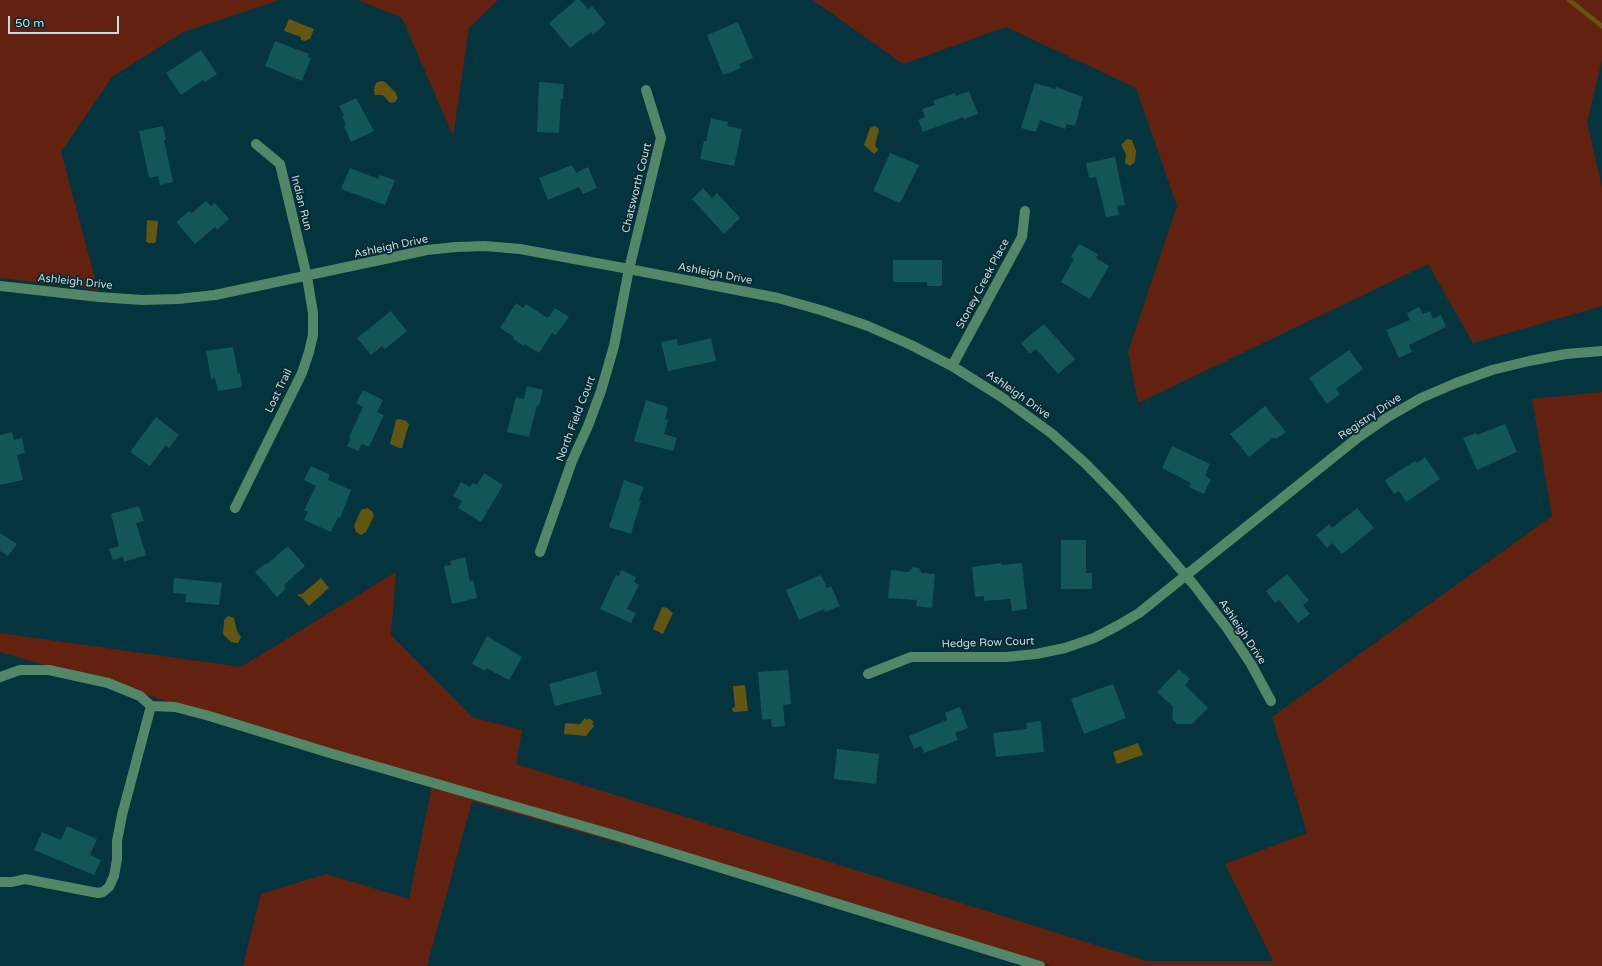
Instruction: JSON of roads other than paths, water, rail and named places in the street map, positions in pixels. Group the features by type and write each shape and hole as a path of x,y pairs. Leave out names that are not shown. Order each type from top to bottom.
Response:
{"street":[{"name":"Chatsworth Court","path":"629,269 661,138 646,90"},
{"name":"Indian Run","path":"256,144 280,164 307,277"},
{"name":"Stoney Creek Place","path":"952,366 1022,237 1025,211"},
{"name":"Ashleigh Drive","path":"0,286 99,297 142,300 178,299 214,295 307,277 427,250 485,246 520,249 629,269 778,298 824,310 868,326 952,366 1003,398 1051,433 1080,459 1119,498 1186,576 1227,628 1271,701"},
{"name":"North Field Court","path":"540,552 572,461 588,426 601,391 614,346 629,269"},
{"name":"Lost Trail","path":"235,508 302,373 310,352 313,335 313,313 307,277"},
{"name":"Registry Drive","path":"1186,576 1356,439 1388,417 1421,398 1492,370 1529,360 1566,354 1602,352"},
{"name":"Hedge Row Court","path":"868,674 911,657 1006,657 1036,654 1066,648 1094,638 1139,613 1186,576"},
{"path":"0,677 20,670 49,670 79,675 115,685 140,696 151,706 175,707 206,715 297,744 614,835 1040,966"},
{"path":"0,882 12,882 25,879 98,893 103,892 109,887 114,876 122,815 151,706"}],"waterway":[{"path":"1569,0 1602,26"}]}
